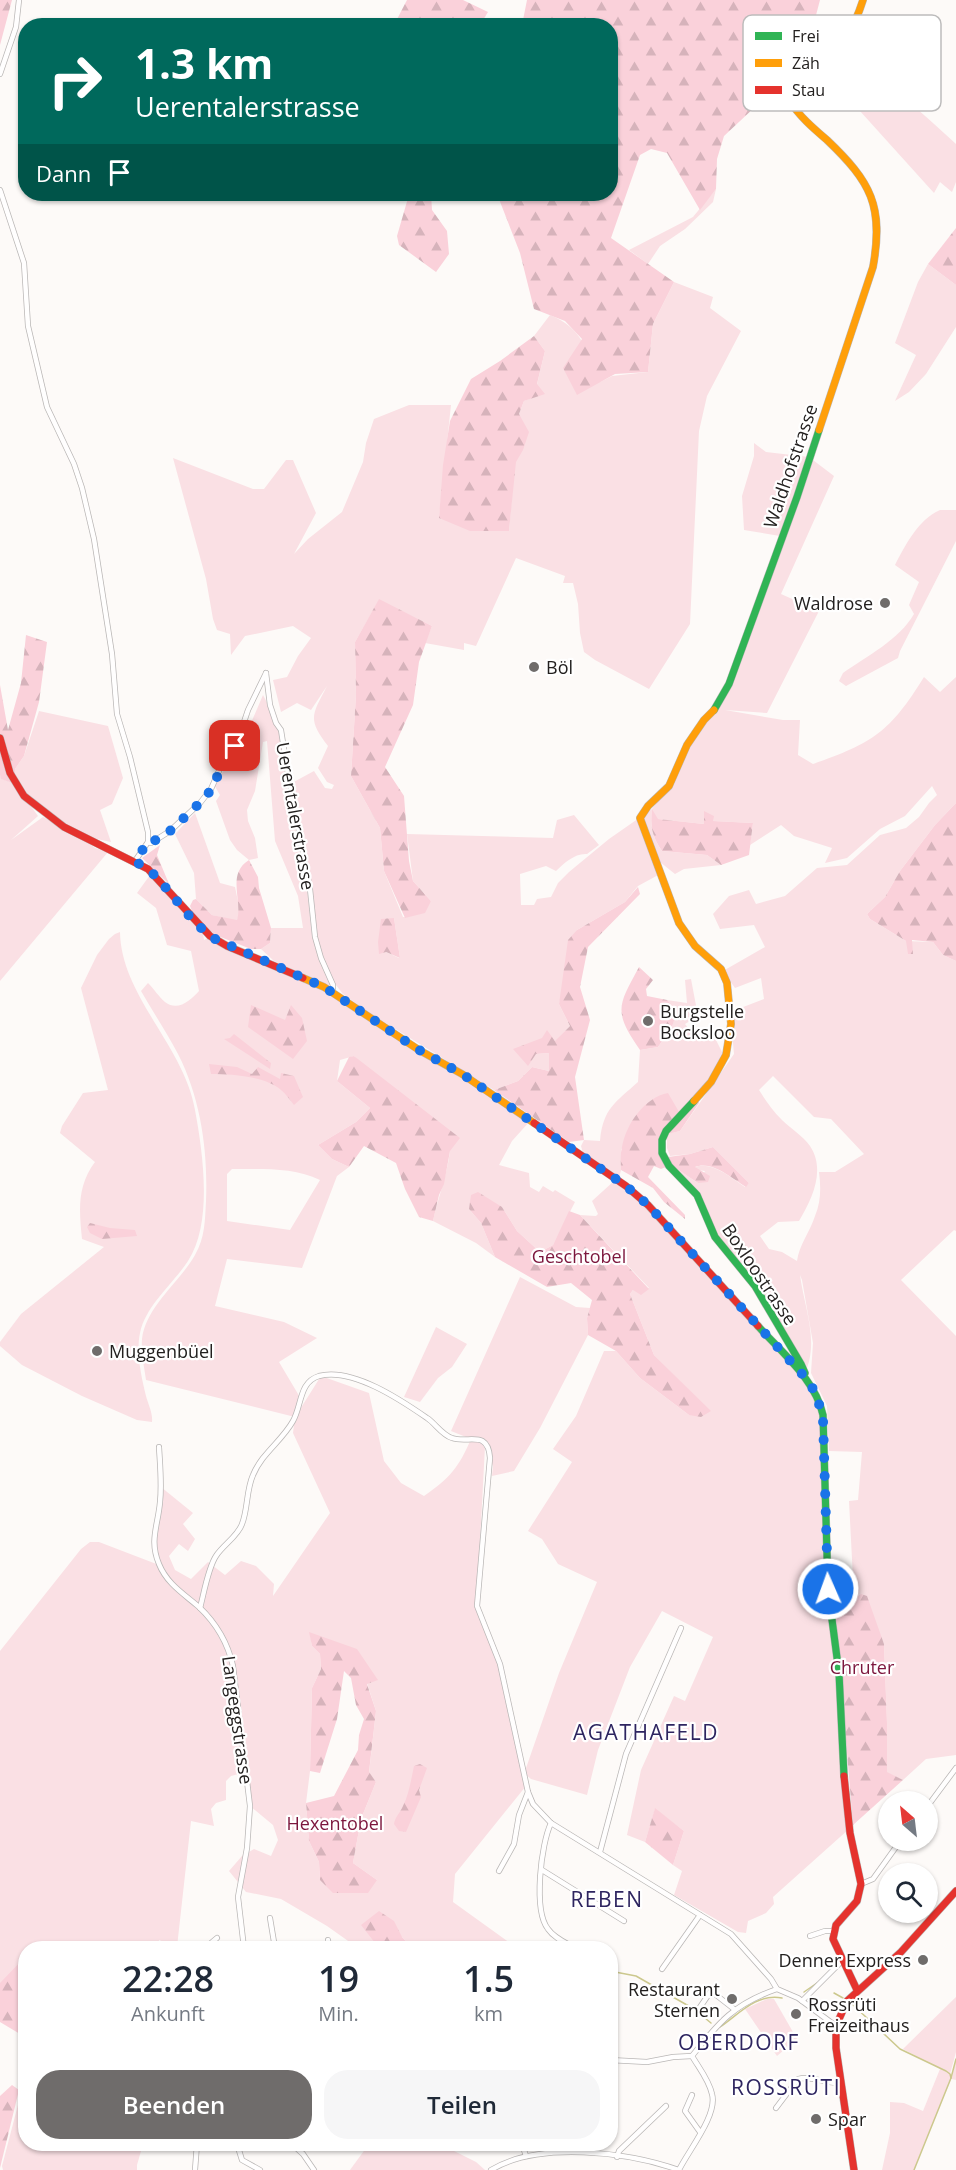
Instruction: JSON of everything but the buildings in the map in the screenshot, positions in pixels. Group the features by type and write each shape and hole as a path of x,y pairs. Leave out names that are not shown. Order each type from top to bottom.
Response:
{"street":[{"path":"0,74 16,27 19,0"},
{"name":"Waldhofstrasse","path":"858,15 863,0"},
{"name":"Waldhofstrasse","path":"640,819 648,806 669,786 687,745 704,720 716,708 729,684 797,497 876,254 878,219 870,191 856,172 798,111"},
{"path":"0,189 24,263 28,326 47,407 74,464 90,519 112,654 117,714 148,828 148,842 135,861"},
{"name":"Uerentalerstrasse","path":"148,842 151,843 165,835 208,794 222,764 235,746 248,710 266,673 270,705 276,723 282,730 310,889 315,937 333,985 333,993"},
{"path":"0,738 10,773 24,796 64,827 135,861 156,876 196,924 215,939 307,978 333,993 419,1050 462,1074 632,1191 669,1227 803,1375 816,1393 823,1415 828,1589 839,1673 842,1762 847,1814 861,1884 856,1904 838,1923 834,1931 834,1943 857,1990"},
{"name":"Boxloostrasse","path":"640,819 665,890 685,932 693,944 719,965 725,976 731,1021 730,1046 724,1065 710,1085 669,1125 662,1140 662,1152 670,1168 697,1195 716,1239 758,1290 801,1364 805,1373 803,1375"},
{"path":"200,1608 215,1557 242,1525 253,1473 262,1457 290,1426 297,1413 304,1388 312,1379 334,1374 358,1378 423,1415 451,1438 480,1440 487,1447 490,1458 477,1606 500,1664 528,1792 533,1804 551,1823 736,1938 777,1989 802,2001 836,2026"},
{"name":"Langeggstrasse","path":"159,1447 160,1496 153,1533 159,1566 171,1584 200,1608 220,1633 231,1655 250,1806 247,1848 238,1897 243,1941"},
{"path":"600,1852 626,1754 681,1628"},
{"path":"938,1792 956,1768"},
{"path":"499,1871 514,1844 519,1815 528,1792"},
{"path":"551,1823 543,1846 539,1906 544,1922 555,1936 563,1941"},
{"path":"861,1884 873,1879 893,1851"},
{"path":"542,1870 624,1921"},
{"path":"854,2170 835,2040 836,2026 844,2004 901,1952 956,1891"},
{"path":"662,1969 700,1915"},
{"path":"270,1918 274,1941"},
{"path":"810,1936 825,1931 834,1931"},
{"path":"214,1941 217,1938"},
{"path":"802,2001 842,1962"},
{"path":"618,2060 646,2062 692,2056 717,2025 734,2009 777,1989"},
{"path":"698,2010 711,1991 734,2009"},
{"path":"492,2170 526,2156 578,2152 617,2157 679,2170 711,2113 713,2099 708,2084 692,2056"},
{"path":"776,2108 795,2081 802,2077 827,2084 841,2083"},
{"path":"692,2095 685,2111 700,2132"},
{"path":"617,2157 619,2151 666,2106"},
{"path":"195,2170 196,2151"},
{"path":"239,2151 242,2160 260,2170"},
{"path":"300,2151 314,2170"},
{"path":"524,2151 526,2156"}],"shaded area":[{"path":"860,111 920,111 956,144 956,182 952,192 940,182 934,193"},
{"path":"716,189 713,202 685,229 660,246 648,264 629,250 693,217"},
{"path":"928,264 956,285 956,327 926,374 909,392 895,401 916,355 895,343 918,282"},
{"path":"674,282 713,297 710,308 741,331 707,396 699,431 690,624 649,689 584,652 573,583 563,583 565,576 516,558 476,646 464,643 464,650 425,643 432,626 379,600 355,642 356,695 351,776 380,828 384,871 403,917 407,917 431,901 413,881 407,834 553,838 557,820 574,815 599,845 587,854 570,859 556,871 546,866 520,874 521,905 534,905 537,899 551,897 558,883 569,872 609,839 652,809 669,786 687,745 716,708 762,590 780,536 744,530 742,496 754,456 754,443 766,452 809,457 834,476 781,594 819,611 767,713 725,710 783,720 800,720 798,755 813,764 866,742 878,733 901,711 924,677 940,692 956,677 956,803 935,825 900,871 885,897 867,914 870,919 906,941 933,942 943,955 956,961 956,1231 954,1230 901,1280 956,1336 956,1755 926,1759 903,1780 887,1773 884,1644 861,1594 854,1598 849,1501 858,1500 862,1452 829,1451 827,1406 811,1373 813,1343 802,1280 800,1275 811,1334 807,1368 756,1285 720,1242 702,1200 671,1165 698,1183 705,1171 697,1170 695,1167 708,1166 721,1171 745,1187 749,1183 713,1147 690,1154 670,1156 667,1148 667,1134 680,1131 734,1054 730,1008 738,1009 764,999 761,978 735,988 723,971 765,947 754,925 720,929 713,914 729,896 749,890 756,904 785,896 817,868 847,865 880,835 906,828 919,817 937,795 932,786 905,816 880,829 847,858 825,863 832,848 794,836 781,825 750,845 753,823 712,821 704,812 704,824 657,819 652,810 653,831 662,851 707,855 721,865 684,869 675,874 660,862 660,874 638,886 625,902 577,930 559,1004 570,1026 555,1042 536,1054 549,1053 549,1071 532,1067 518,1081 494,1090 368,1012 343,994 328,975 331,984 329,987 274,961 261,949 270,943 271,928 303,928 298,896 275,841 267,741 263,742 255,791 247,810 258,858 249,860 237,850 230,840 216,801 220,795 214,785 242,744 263,695 281,730 286,784 307,888 312,934 319,956 310,889 290,784 314,771 325,788 332,789 334,785 327,782 318,768 328,746 314,723 315,711 327,686 311,710 297,703 281,712 273,680 287,677 311,638 293,626 245,636 231,655 230,634 217,630 213,619 206,579 173,458 253,489 264,489 286,460 293,460 316,513 294,554 308,539 342,512 363,462 366,443 374,419 409,405 451,405 439,518 509,531 519,414 524,401 534,397 545,351 534,336 550,315 570,326 587,351 600,382 612,376 648,372 653,324","holes":["394,918 400,958 386,952","773,1076 814,1117 831,1119 864,1154 835,1172 819,1172 818,1205 797,1261 782,1252 769,1249 760,1236 778,1222 799,1221 812,1194 817,1174 815,1155 810,1146 779,1117 759,1090"]},
{"path":"940,510 956,510 956,541 898,658 846,686 839,681 843,673 891,640 914,614 909,605 919,582 895,565 919,526"},
{"path":"39,711 108,726 123,778 112,804 100,810 111,842 92,838 61,823 24,792 14,777 15,769 24,756"},
{"path":"0,775 2,779 15,784 38,816 11,840 43,817 79,835 95,848 108,852 0,981"},
{"path":"195,813 220,883 235,887 240,911 237,921 212,915 196,899 194,873 175,834"},
{"path":"150,875 203,934 204,940 208,938 313,984 530,1121 512,1141 499,1165 529,1173 530,1187 539,1192 543,1186 575,1202 553,1245 540,1252 517,1231 502,1207 469,1209 481,1223 495,1257 476,1243 433,1221 450,1151 354,1056 340,1060 337,1081 370,1108 356,1122 318,1145 332,1159 349,1167 337,1176 302,1268 227,1259 215,1306 284,1322 317,1338 279,1362 301,1399 297,1414 321,1376 369,1393 384,1461 401,1483 424,1496 453,1471 471,1439 451,1431 520,1277 576,1307 590,1308 587,1318 588,1335 540,1428 514,1471 492,1476 493,1466 485,1446 477,1601 496,1649 525,1771 559,1673 597,1582 558,1564 542,1539 528,1531 572,1462 553,1449 576,1416 604,1351 616,1351 640,1378 689,1415 710,1411 654,1355 630,1294 633,1290 649,1288 580,1215 596,1216 598,1214 592,1201 614,1181 646,1206 809,1386 818,1405 820,1417 826,1587 836,1669 849,1829 773,1897 774,1904 766,1913 748,1921 746,1933 738,1932 674,1895 682,1871 673,1865 684,1831 655,1809 645,1842 627,1835 641,1770 674,1696 685,1701 713,1637 662,1611 630,1667 598,1750 587,1795 531,1779 524,1773 526,1786 455,1874 453,1902 507,1941 406,1941 402,1937 378,1941 348,1941 281,1899 246,1892 229,1871 242,1856 254,1849 271,1856 278,1840 273,1825 250,1806 246,1772 231,1776 226,1781 226,1800 216,1803 211,1809 214,1826 191,1821 178,1941 18,1941 18,1967 0,1984 0,1651 81,1549 90,1542 99,1542 159,1565 154,1548 161,1487 193,1513 183,1524 195,1539 188,1551 179,1544 169,1556 175,1570 191,1579 208,1562 225,1575 241,1561 256,1566 274,1584 273,1596 330,1513 293,1433 295,1417 146,1380 142,1344 145,1327 157,1305 189,1265 198,1249 205,1222 206,1182 201,1126 186,1071 141,991 148,983 165,1002 175,1006 184,1004 199,991 191,951 167,945 156,908 137,893","holes":["232,1169 266,1169 300,1173 320,1180 290,1230 227,1221 227,1174","310,1633 377,1679 367,1683 376,1711 369,1773 376,1782 361,1819 353,1863 377,1880 320,1880 319,1862 309,1841 306,1803 310,1771 312,1688 321,1669 320,1654 312,1646"]},
{"path":"120,932 123,955 131,978 141,1000 179,1064 189,1087 195,1110 203,1167 203,1208 196,1245 182,1270 148,1313 140,1333 140,1364 152,1422 137,1420 82,1396 22,1365 0,1346 0,1342 21,1314 104,1247 82,1239 80,1208 82,1189 95,1162 60,1133 83,1093 108,1090 81,988 97,955 109,939"},
{"path":"691,979 698,1016 685,1024 696,1038 714,1036 724,1056 708,1084 679,1112 621,1149 619,1178 583,1153 581,1146 584,1140 600,1141 608,1113 617,1101 638,1082 640,1050 658,1047 672,1027 676,1011 667,1000 687,1003 685,980"},
{"path":"436,1327 467,1344 452,1367 438,1378 420,1402 404,1397"},
{"path":"956,1997 956,2052 950,2074 952,2077 956,2059 956,2080 951,2079 914,2170 882,2170 890,2133 890,2102 904,2103 923,2111 940,2069 903,2049"},
{"path":"767,1999 774,1999 797,2039 777,2056 745,2009"},
{"path":"18,2105 18,2151 141,2151 137,2170 3,2170 2,2166"},
{"path":"364,2151 454,2151 476,2162 485,2170 350,2170"}],"green space":[{"path":"0,0 12,0 0,45"},
{"path":"407,0 463,0 488,12 484,18 398,18"},
{"path":"527,0 820,0 816,15 743,15 743,111 751,111 724,136 717,159 716,189 700,210 667,153 651,149 640,155 611,238 674,282 653,324 648,372 615,374 577,395 563,368 582,339 565,321 534,309 520,253 500,201 618,201 618,18 523,18"},
{"path":"407,201 431,201 432,210 447,231 449,254 436,272 399,245 397,236"},
{"path":"956,228 956,285 928,264"},
{"path":"534,336 545,351 537,384 545,394 524,401 519,414 529,432 516,462 509,531 470,531 439,518 443,465 450,421 471,379"},
{"path":"379,599 432,626 419,662 413,705 385,767 404,796 409,861 413,881 431,901 425,913 405,918 384,871 380,828 351,776 356,695 355,642"},
{"path":"26,635 47,642 39,702 24,756 15,769 15,784 1,779 0,775 0,685 8,730 21,683"},
{"path":"956,803 956,961 943,955 933,942 912,940 913,954 908,954 906,941 870,919 867,914 885,897 900,871 935,825"},
{"path":"652,809 658,819 704,824 704,811 714,816 713,821 753,823 749,855 721,865 707,855 662,851 652,831"},
{"path":"160,845 157,855 169,884 142,858"},
{"path":"249,860 258,877 271,928 270,943 261,949 251,949 218,936 195,918 190,906 196,899 212,915 237,920 238,873"},
{"path":"638,887 640,894 588,947 580,987 590,1020 575,1077 584,1140 569,1142 494,1090 518,1081 532,1067 549,1071 549,1053 536,1054 528,1066 513,1049 542,1038 547,1030 555,1041 570,1026 559,1004 568,940 577,930 625,902"},
{"path":"394,918 400,958 386,952 379,954 381,919"},
{"path":"639,967 653,980 646,989 647,996 667,1000 677,1011 672,1027 658,1047 640,1050 622,1017 626,991"},
{"path":"251,1005 285,1020 291,1005 302,1018 307,1041 293,1059 248,1027"},
{"path":"234,1034 271,1063 270,1069 224,1039"},
{"path":"354,1056 460,1138 450,1151 444,1184 433,1221 419,1217 405,1189 396,1163 364,1146 349,1167 332,1159 318,1145 356,1122 370,1108 337,1081 349,1057"},
{"path":"209,1064 237,1067 252,1074 258,1067 280,1079 281,1073 294,1076 303,1097 294,1105 285,1093 274,1085 248,1077 211,1074"},
{"path":"668,1093 682,1117 699,1100 699,1103 680,1131 660,1136 658,1148 661,1158 690,1154 713,1147 749,1183 746,1187 721,1171 708,1166 695,1167 710,1176 708,1182 698,1183 671,1165 661,1169 654,1166 648,1177 685,1215 685,1219 664,1202 653,1188 621,1170 624,1138 632,1121 644,1106"},
{"name":"Geschtobel","path":"478,1192 502,1207 517,1231 540,1252 553,1245 569,1211 580,1215 649,1289 641,1295 633,1290 630,1294 654,1355 711,1411 701,1417 689,1415 640,1378 616,1351 588,1335 587,1318 592,1300 571,1283 547,1287 495,1257 481,1223 469,1209 471,1195"},
{"path":"90,1223 110,1228 135,1230 137,1236 102,1239 90,1233 87,1227"},
{"name":"Chruter","path":"861,1594 867,1596 884,1644 887,1772 903,1780 891,1791 878,1791 878,1802 853,1825 835,1608"},
{"name":"Hexentobel","path":"309,1632 357,1649 378,1680 367,1684 376,1711 369,1772 376,1782 361,1819 353,1863 377,1880 368,1893 333,1893 320,1880 319,1862 309,1841 306,1803 334,1796 358,1750 359,1735 364,1719 356,1705 351,1678 344,1671 337,1719 320,1773 310,1771 312,1688 321,1669 320,1654 312,1646"},
{"path":"420,1764 427,1768 419,1790 421,1797 406,1832 399,1831 394,1824 396,1817 407,1797 414,1766"},
{"path":"655,1808 684,1831 673,1865 645,1842"},
{"path":"379,1911 394,1921 406,1941 374,1941 361,1925"},
{"path":"18,1964 18,2033 0,2022 0,1983"},
{"path":"12,2085 18,2089 0,2168 0,2096"}],"waterway":[{"path":"618,1973 636,1976 694,2009 711,2023"},
{"path":"804,1992 817,1983"},
{"path":"834,1993 843,1998"},
{"path":"720,2027 756,2002 773,1997 782,1998"},
{"path":"851,2003 900,2049 946,2071 951,2078"},
{"path":"914,2170 951,2078 956,2059"}],"traffic: fast":[{"path":"714,710 729,684 819,430"},
{"path":"694,1101 666,1131 662,1140 662,1153 669,1166 697,1195 715,1237 755,1286 801,1364 805,1373 803,1375"},
{"path":"758,1326 805,1378 819,1402 823,1415 828,1589 839,1673 844,1776"}],"traffic: slow":[{"path":"857,15 863,0"},
{"path":"797,111 842,155 864,183 871,196 877,227 873,267 819,430"},
{"path":"694,1101 711,1082 726,1055 731,1024 727,983 721,969 695,946 679,923 640,818 648,806 669,786 687,745 704,720 714,710"},
{"path":"303,978 324,987 419,1050 462,1074 534,1123"}],"traffic: jam":[{"path":"0,738 10,773 24,796 64,827 148,869 210,936 227,946 303,978"},
{"path":"534,1123 626,1186 648,1205 758,1326"},
{"path":"844,1776 850,1833 861,1884 857,1901 836,1925 833,1939 857,1990"},
{"path":"854,2170 836,2048 836,2026 847,2001 901,1952 956,1891"}],"place":[{"name":"Waldrose","path":"885,603"},
{"name":"Böl","path":"534,667"},
{"name":"Burgstelle Bocksloo","path":"648,1021"},
{"name":"Muggenbüel","path":"97,1351"},
{"name":"Denner Express","path":"923,1960"},
{"name":"Restaurant Sternen","path":"732,1999"},
{"name":"Rossrüti Freizeithaus","path":"796,2014"},
{"name":"Spar","path":"816,2119"}],"district":[{"name":"AGATHAFELD","path":"646,1732"},
{"name":"REBEN","path":"607,1899"},
{"name":"OBERDORF","path":"739,2042"},
{"name":"ROSSRÜTI","path":"786,2087"}],"route":[{"path":"235,746 222,764 214,785 205,798 165,835 151,843 148,842 135,861 160,880 196,924 210,936 227,946 307,978 333,993 419,1050 462,1074 626,1186 648,1205 803,1375 816,1393 823,1415 828,1589"}]}
